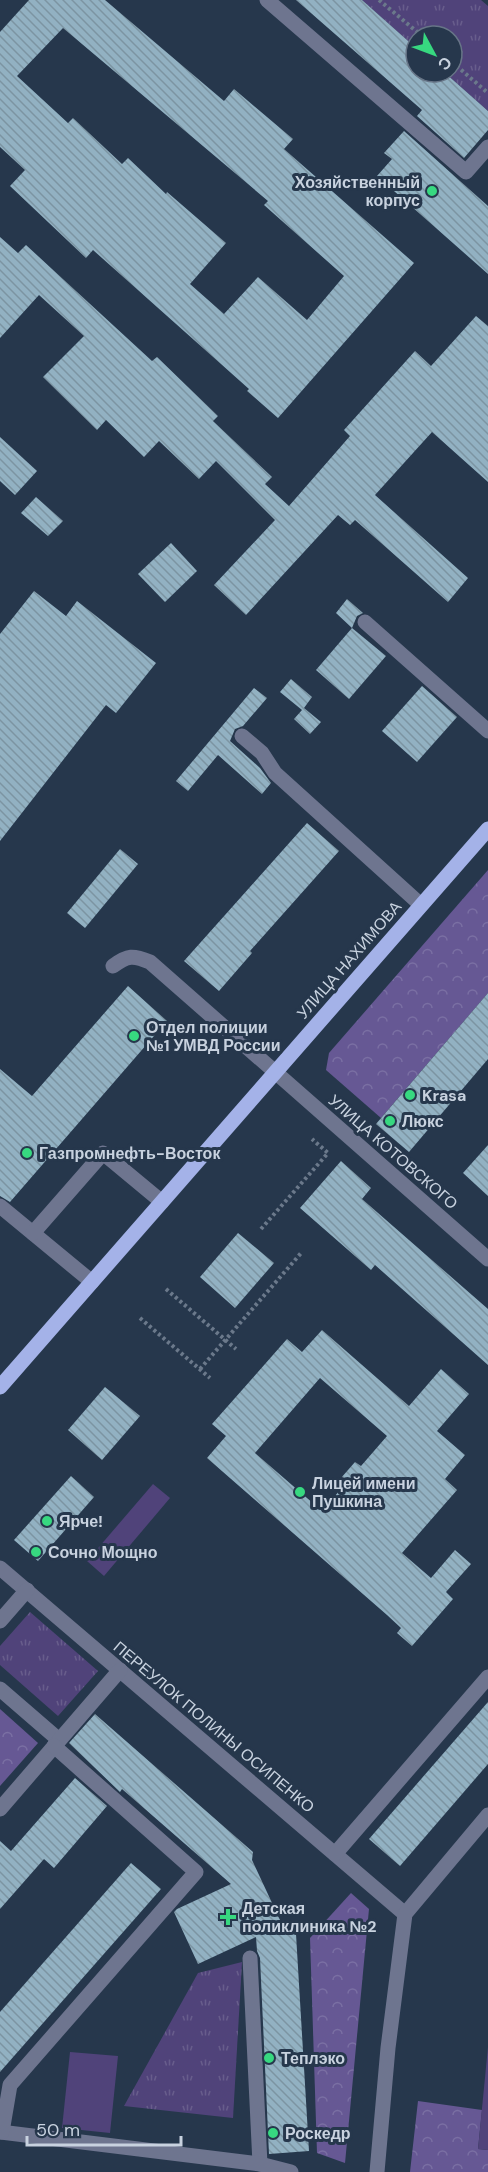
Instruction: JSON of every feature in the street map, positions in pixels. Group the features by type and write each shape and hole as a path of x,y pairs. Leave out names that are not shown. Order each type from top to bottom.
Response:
{"main road":[{"name":"УЛИЦА НАХИМОВА","path":"0,1386 488,829"}],"street":[{"path":"267,0 466,172 488,147"},
{"path":"365,622 488,731"},
{"path":"242,736 262,753 275,773 421,905"},
{"name":"УЛИЦА КОТОВСКОГО","path":"113,966 124,958 136,956 150,962 488,1259"},
{"path":"33,1233 103,1153 162,1202"},
{"path":"0,1206 92,1282"},
{"name":"ПЕРЕУЛОК ПОЛИНЫ ОСИПЕНКО","path":"0,1568 405,1914"},
{"path":"0,1621 27,1590"},
{"path":"0,1809 120,1670"},
{"path":"335,1854 488,1677"},
{"path":"0,1689 196,1872 10,2085 1,2132 260,2164 291,2172"},
{"path":"377,2172 388,2048 405,1914 488,1815"},
{"path":"250,1958 260,2164"}],"path":[{"path":"379,0 408,24"},
{"path":"464,72 488,93"},
{"path":"261,1229 328,1153 312,1139"},
{"path":"200,1369 302,1252"},
{"path":"166,1288 236,1349"},
{"path":"140,1318 210,1378"}],"green space":[{"path":"362,0 481,0 488,6 488,111 458,84 464,84 464,24 404,24 404,37"},
{"path":"488,870 488,993 381,1118 326,1070 329,1053"},
{"path":"153,1484 170,1498 104,1576 87,1561"},
{"path":"30,1612 98,1671 58,1716 0,1665 0,1646"},
{"path":"0,1709 38,1743 0,1786"},
{"path":"351,1893 369,1909 345,2163 317,2153 310,1938"},
{"path":"242,1962 233,2118 124,2106 198,1973"},
{"path":"488,2047 488,2150 478,2149"},
{"path":"70,2052 118,2056 110,2133 62,2128"},
{"path":"418,2101 482,2110 478,2149 488,2150 488,2172 410,2172"}],"building":[{"path":"29,0 105,0 224,101 234,89 293,139 284,149 414,263 278,418 247,391 249,389 93,250 86,258 10,186 25,170 0,147 0,32","holes":["63,28 268,201 264,205 344,276 307,320 258,277 224,314 190,284 226,243 167,192 166,194 128,158 122,164 73,118 68,123 17,76"]},
{"path":"296,0 362,0 404,37 404,84 458,84 488,111 488,130 464,158 417,116 422,110"},
{"name":"Хозяйственный корпус","path":"404,131 488,206 488,274 377,176 392,159 384,153"},
{"path":"0,237 18,253 26,245 152,361 157,357 218,416 213,421 272,477 265,484 289,506 350,436 344,430 415,351 431,366 476,316 488,326 488,482 432,432 375,495 468,578 448,602 355,520 350,525 338,515 246,615 214,585 275,520 216,461 199,479 159,441 144,457 106,420 97,430 43,377 84,336 39,295 0,338"},
{"path":"0,437 37,471 15,495 0,481"},
{"path":"36,497 63,521 48,536 21,513"},
{"path":"171,543 197,571 165,602 138,574"},
{"path":"34,591 66,616 77,601 156,663 116,713 106,705 0,841 0,634"},
{"path":"347,599 363,613 357,616 352,628 336,613"},
{"path":"352,628 386,656 349,699 316,670"},
{"path":"291,679 312,697 304,708 321,722 310,734 294,719 302,710 280,692"},
{"path":"422,686 457,717 417,762 382,731"},
{"path":"254,688 267,698 243,726 235,729 230,741 260,768 271,783 262,794 218,755 188,791 176,781"},
{"path":"307,823 339,851 250,951 252,953 219,991 184,961"},
{"path":"120,849 138,864 85,928 67,913"},
{"path":"128,986 167,1021 10,1202 0,1196 0,1069 32,1096"},
{"path":"488,993 488,1059 409,1152 376,1124"},
{"path":"488,1145 488,1196 463,1173"},
{"path":"341,1161 371,1188 362,1199 488,1309 488,1365 375,1265 371,1270 300,1208"},
{"path":"238,1233 274,1263 235,1308 200,1277"},
{"path":"322,1330 409,1406 441,1369 469,1394 437,1431 465,1455 445,1479 457,1490 402,1553 431,1578 455,1550 471,1564 446,1592 453,1599 412,1646 397,1633 401,1628 387,1615 207,1458 226,1436 212,1424 287,1339 302,1352","holes":["320,1378 387,1436 361,1466 355,1462 341,1478 347,1482 322,1511 255,1453"]},
{"path":"105,1387 140,1416 102,1460 68,1430"},
{"path":"71,1476 94,1497 38,1561 14,1540"},
{"path":"488,1702 488,1764 400,1866 369,1839"},
{"path":"95,1714 253,1852 252,1860 287,1935 296,1934 309,2151 269,2154 260,1958 256,1937 198,1964 174,1912 231,1884 122,1789 120,1792 69,1743"},
{"path":"75,1778 107,1806 54,1868 44,1859 0,1909 0,1841 11,1851"},
{"path":"131,1863 161,1889 0,2072 0,2012"}],"place":[{"name":"Хозяйственный корпус","path":"432,191"},
{"name":"Отдел полиции №1 УМВД России","path":"134,1036"},
{"name":"Krasa","path":"410,1095"},
{"name":"Люкс","path":"390,1121"},
{"name":"Газпромнефть-Восток","path":"27,1153"},
{"name":"Лицей имени Пушкина","path":"300,1492"},
{"name":"Ярче!","path":"47,1521"},
{"name":"Сочно Мощно","path":"36,1552"},
{"name":"Детская поликлиника №2","path":"228,1917"},
{"name":"Теплэко","path":"269,2058"},
{"name":"Роскедр","path":"273,2133"}]}
